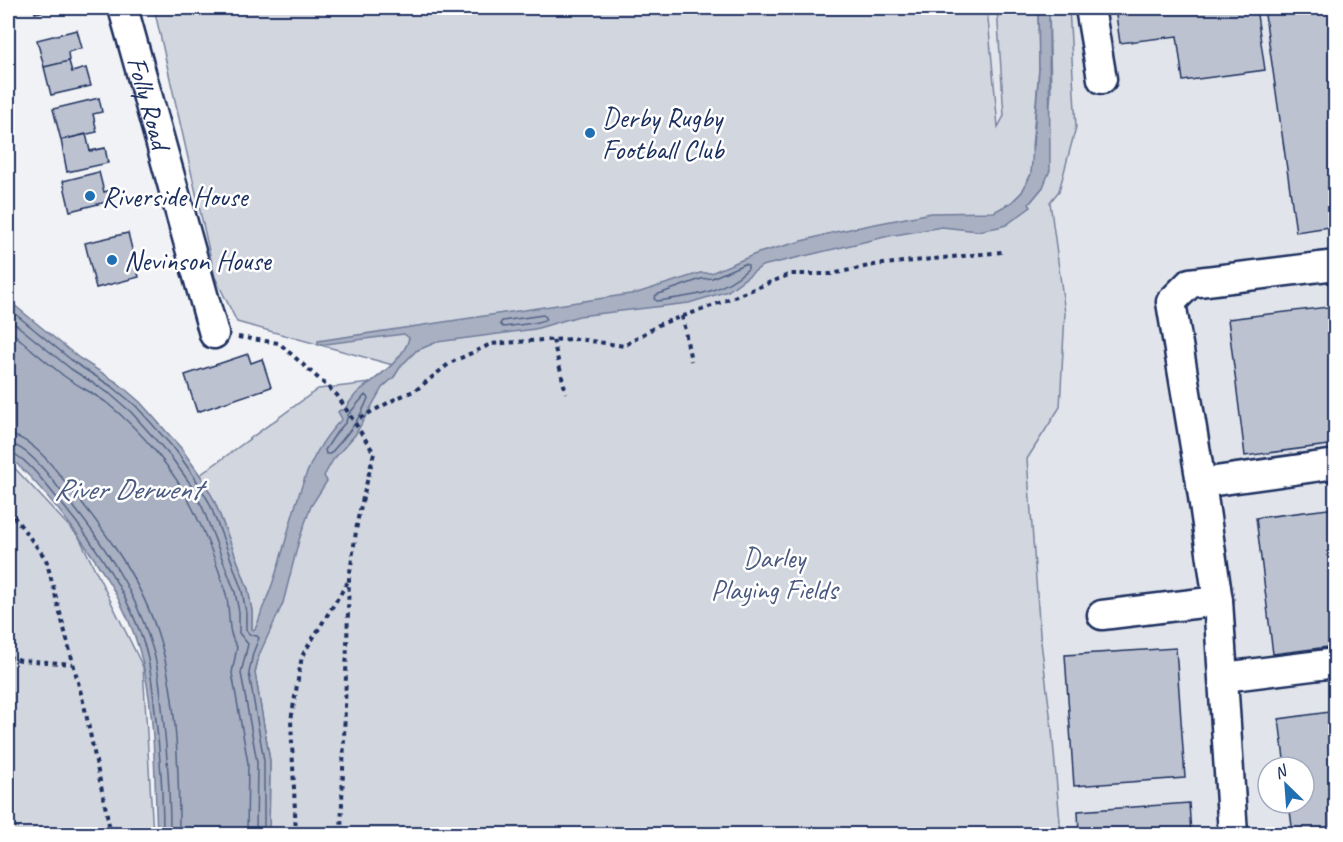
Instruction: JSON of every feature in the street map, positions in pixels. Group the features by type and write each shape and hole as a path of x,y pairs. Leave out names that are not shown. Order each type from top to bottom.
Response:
{"street":[{"name":"Folly Road","path":"123,8 214,333"},
{"path":"1089,8 1102,79"},
{"path":"1233,834 1218,601 1171,302 1190,283 1335,265"},
{"path":"1201,483 1335,464"},
{"path":"1102,615 1218,601"},
{"path":"1224,677 1335,663"}],"path":[{"path":"360,418 416,390 450,363 490,344 578,339 624,346 660,324 791,274 831,274 874,266 1002,252"},
{"path":"682,316 691,360"},
{"path":"214,333 279,343 337,394 374,453 358,518 349,579 341,834"},
{"path":"553,340 566,393"},
{"path":"8,509 46,559 85,708 111,834"},
{"path":"296,834 291,720 302,656 349,579"},
{"path":"8,657 73,664"}],"shaded area":[{"path":"987,8 1335,8 1335,834 1061,834 1052,730 1040,634 1027,459"}],"green space":[{"name":"Darley Playing Fields","path":"154,8 987,8 998,127 1004,116 997,8 1038,8 1039,69 1032,147 1033,163 1031,174 1022,192 1012,202 1030,206 1028,205 1043,187 1051,92 1049,8 1069,8 1076,127 1059,191 1050,202 1065,313 1060,407 1027,459 1040,634 1052,730 1061,834 269,834 270,761 255,673 259,655 252,629 248,589 214,500 200,475 318,389 389,381 400,367 237,322 215,277"},
{"path":"8,461 79,537 143,667 153,834 8,834"}],"water":[{"name":"River Derwent","path":"1038,8 1049,8 1050,170 1043,187 1029,204 1031,207 1006,225 978,231 942,227 889,236 762,266 728,291 689,303 579,316 535,329 437,342 416,351 382,388 355,435 333,460 324,476 327,481 311,506 299,540 283,603 259,655 255,673 270,761 269,834 157,834 149,694 134,633 112,587 84,544 43,491 8,456 8,300 79,358 118,383 140,402 181,448 214,500 248,589 252,629 254,630 273,582 303,483 325,439 342,419 338,412 344,410 357,393 395,361 409,338 404,334 318,345 318,341 637,293 700,273 711,273 758,253 835,232 931,213 994,212 1012,202 1022,192 1031,174 1039,69"}],"building":[{"path":"34,8 60,8 35,13"},
{"path":"1115,8 1256,8 1265,70 1183,81 1177,36 1120,43"},
{"path":"1264,8 1336,8 1336,226 1296,232"},
{"path":"77,30 82,48 68,52 69,61 44,67 37,40"},
{"path":"69,61 72,72 86,68 91,86 51,95 44,67"},
{"path":"99,98 102,112 93,114 97,132 61,140 53,109"},
{"path":"86,134 90,151 105,148 108,163 67,172 61,140"},
{"name":"Riverside House","path":"99,172 104,192 111,190 114,200 70,211 63,181"},
{"name":"Nevinson House","path":"128,233 139,277 96,288 85,243"},
{"path":"1336,306 1336,444 1245,456 1228,319"},
{"path":"248,354 251,363 262,359 271,387 197,412 185,375"},
{"path":"1336,508 1336,646 1273,654 1256,518"},
{"path":"1176,648 1185,778 1074,786 1065,655"},
{"path":"1336,711 1336,834 1293,834 1291,815 1316,815 1316,755 1284,755 1279,719"},
{"path":"1189,803 1191,834 1079,834 1078,811"}],"place":[{"name":"Derby Rugby Football Club","path":"590,133"},
{"name":"Riverside House","path":"90,196"},
{"name":"Nevinson House","path":"112,260"}]}
